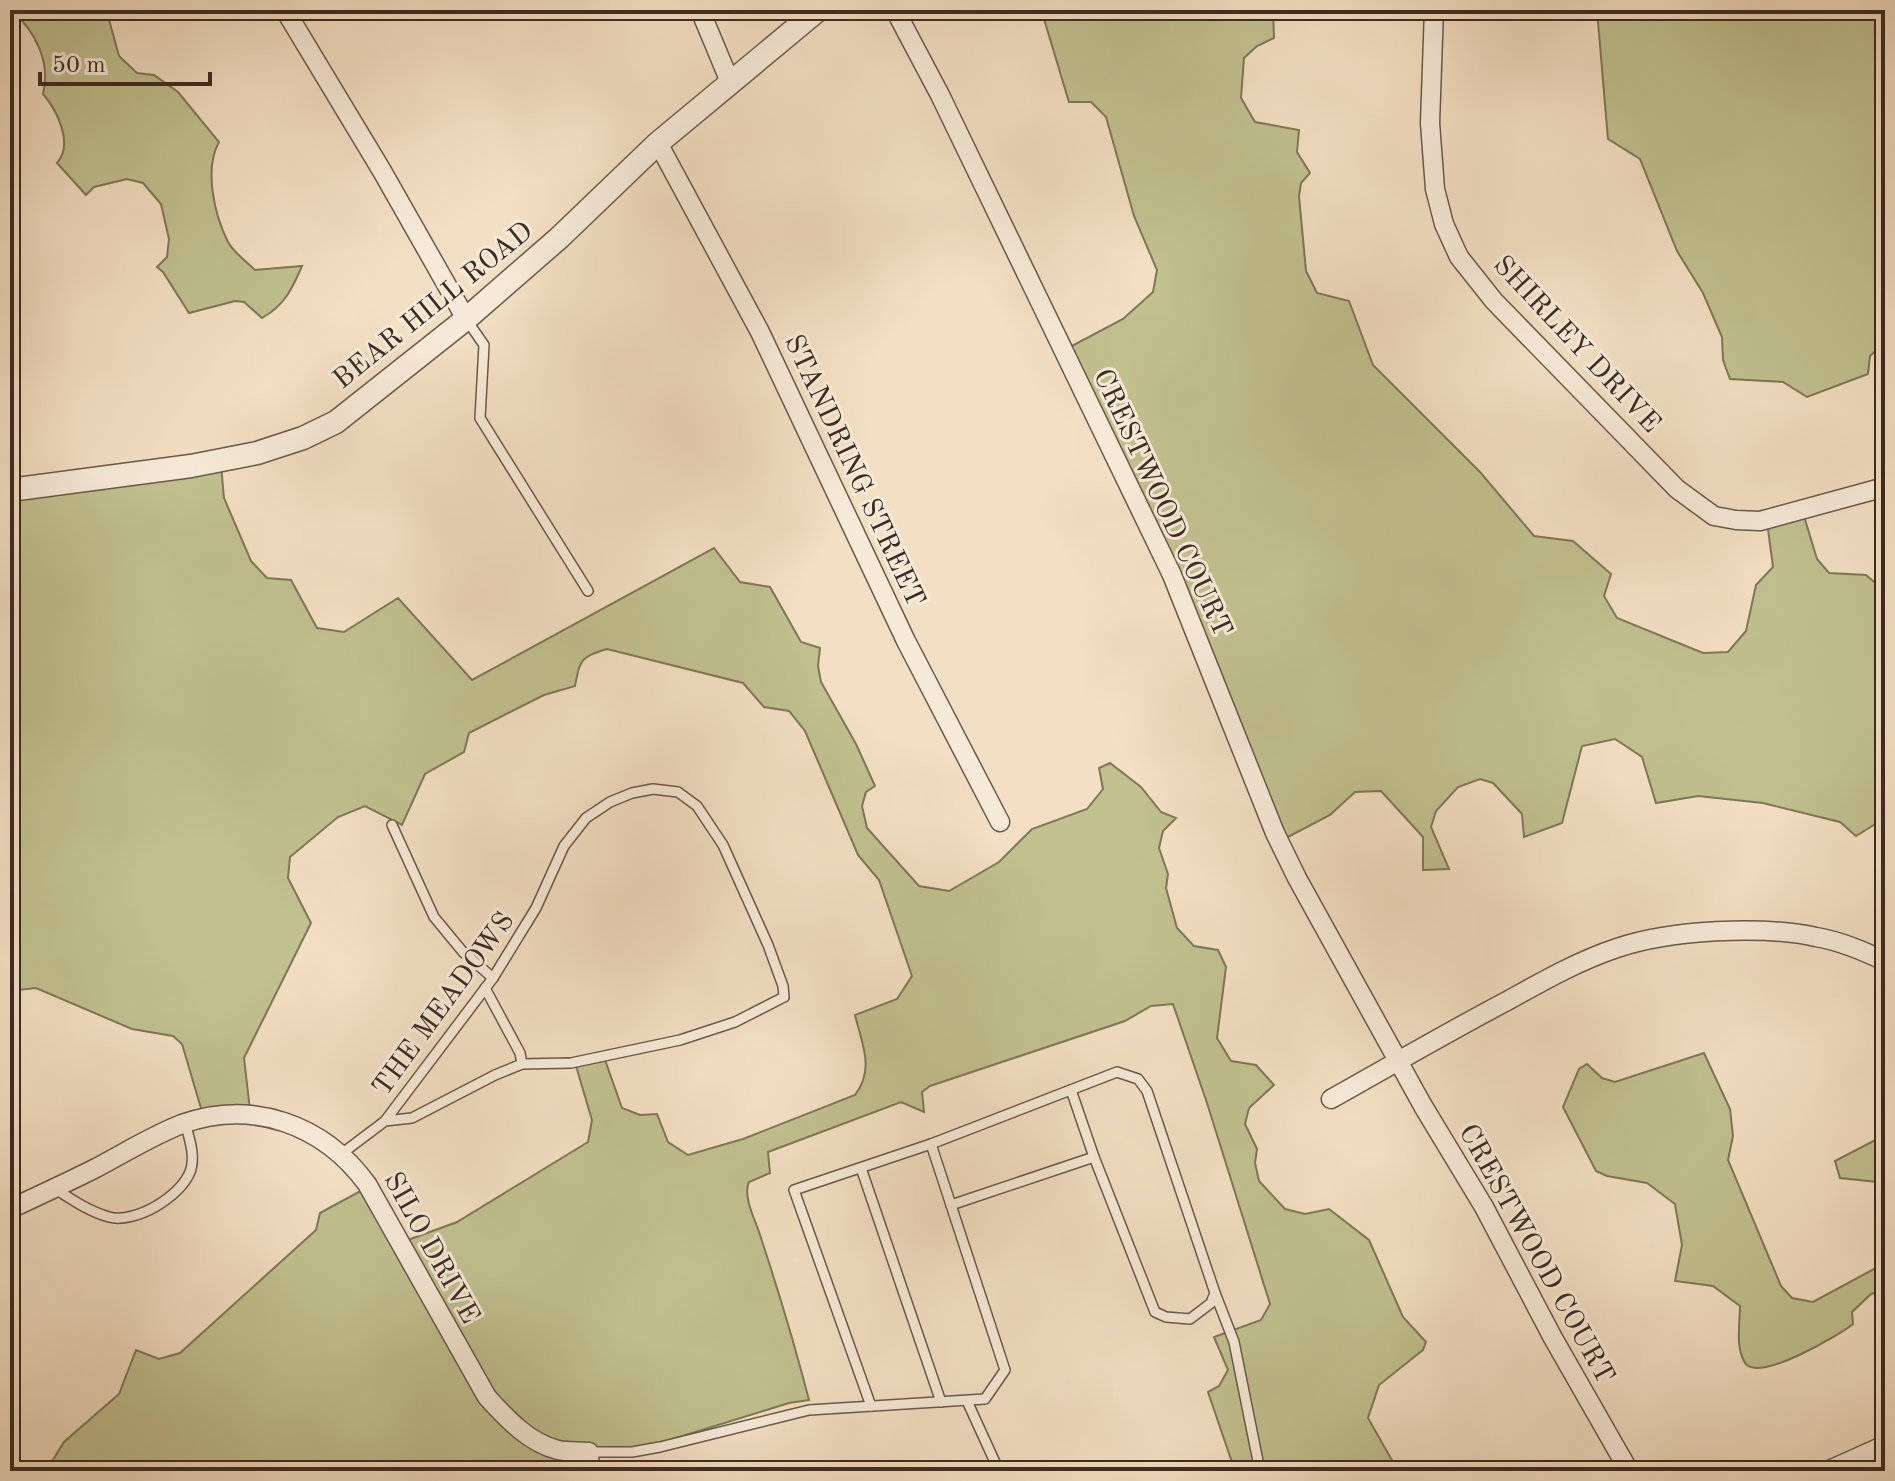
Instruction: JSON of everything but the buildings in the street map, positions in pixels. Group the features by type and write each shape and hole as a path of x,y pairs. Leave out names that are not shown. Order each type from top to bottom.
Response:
{"street":[{"path":"285,10 466,319"},
{"path":"700,10 730,82"},
{"name":"BEAR HILL ROAD","path":"10,490 191,466 257,453 303,438 336,422 466,319 559,238 658,143 818,10"},
{"name":"CRESTWOOD COURT","path":"895,10 940,95 1172,575 1275,833 1398,1062 1484,1207 1567,1364 1629,1471"},
{"name":"SHIRLEY DRIVE","path":"1434,10 1430,123 1435,189 1444,224 1459,257 1494,301 1677,489 1714,516 1760,521 1885,487"},
{"name":"STANDRING STREET","path":"658,143 760,332 906,641 1000,822"},
{"path":"1331,1099 1567,968 1618,948 1663,937 1770,932 1815,936 1859,949 1885,961"},
{"name":"SILO DRIVE","path":"10,1209 185,1123 224,1114 264,1115 299,1127 355,1167 367,1184 487,1397 509,1422 530,1437 590,1462"},
{"path":"1827,1471 1885,1445"}],"lane":[{"path":"466,319 484,345 480,418 588,591"},
{"name":"THE MEADOWS","path":"340,1155 385,1121 493,978 536,908 564,846 586,818 621,798 653,789 678,792 697,806 723,845 783,986 784,997 735,1022 680,1040 571,1063 522,1064 412,1118 385,1121"},
{"path":"392,825 434,917 463,952 493,978"},
{"path":"485,988 520,1053 522,1064"},
{"path":"871,1406 794,1190 931,1144 1117,1072 1138,1079 1147,1091 1234,1342 1260,1471"},
{"path":"1071,1090 1155,1312 1166,1317 1190,1319 1211,1303 1215,1293"},
{"path":"54,1188 80,1205 112,1218 142,1215 175,1191 191,1171 192,1145 185,1123"},
{"path":"590,1462 809,1410 985,1399 1005,1370 931,1144"},
{"path":"951,1205 1094,1157"},
{"path":"861,1168 941,1402"},
{"path":"967,1401 999,1471"}],"shaded area":[{"path":"12,10 109,10 119,56 137,73 154,75 178,92 219,142 212,165 213,192 230,246 255,270 302,266 277,308 262,318 244,302 235,301 189,313 157,267 167,257 169,239 161,204 143,183 127,179 94,187 86,195 57,163 62,155 64,137 58,118 43,94 43,59 28,28"},
{"path":"1030,10 1273,10 1274,38 1257,46 1244,58 1241,98 1255,122 1299,130 1297,152 1310,173 1301,183 1299,196 1306,271 1317,293 1349,301 1373,365 1480,472 1534,536 1573,541 1611,574 1604,596 1617,618 1703,653 1728,652 1746,631 1756,585 1773,567 1766,514 1772,508 1800,503 1817,559 1829,573 1866,575 1885,591 1885,825 1877,823 1856,836 1840,822 1763,803 1698,796 1656,803 1642,757 1615,739 1582,746 1562,823 1524,837 1522,814 1493,783 1480,779 1458,787 1436,811 1431,827 1449,869 1423,870 1423,837 1381,791 1355,792 1330,815 1284,839 1068,348 1123,319 1153,292 1157,270 1134,216 1106,117 1091,102 1069,102 1044,19"},
{"path":"1597,10 1885,10 1885,342 1870,356 1868,374 1807,397 1783,382 1730,379 1723,360 1722,337 1703,293 1677,251 1640,159 1608,139"},
{"path":"220,454 224,498 251,561 267,578 291,580 317,628 344,632 398,598 472,680 714,548 740,582 770,587 801,642 820,648 818,666 821,682 856,744 875,786 866,792 862,806 867,828 919,886 949,891 999,862 1032,829 1087,809 1103,789 1099,768 1110,763 1141,787 1161,812 1176,818 1163,831 1159,848 1168,874 1166,888 1177,928 1194,946 1218,950 1226,967 1217,1038 1231,1061 1256,1065 1274,1085 1249,1108 1245,1124 1257,1149 1255,1163 1259,1181 1285,1209 1305,1214 1329,1209 1369,1240 1403,1317 1426,1342 1423,1350 1379,1385 1368,1418 1398,1471 1235,1471 1208,1392 1219,1386 1228,1370 1214,1337 1261,1320 1270,1304 1173,1004 1151,1006 1125,1021 930,1086 922,1092 924,1112 901,1102 768,1152 770,1173 749,1182 748,1199 809,1400 789,1403 647,1447 573,1450 579,1471 46,1471 64,1442 119,1394 136,1350 159,1359 180,1353 316,1230 320,1213 366,1188 405,1241 457,1222 588,1142 592,1120 576,1066 605,1060 622,1108 640,1115 657,1114 668,1142 688,1155 743,1139 855,1095 866,1066 855,1015 897,999 912,976 879,880 858,855 805,731 789,711 764,707 743,683 607,649 583,660 575,686 544,695 469,733 464,752 425,774 402,825 365,806 338,817 290,857 288,878 311,923 244,1058 250,1110 203,1115 182,1044 173,1036 132,1029 36,988 10,991 10,487"},
{"path":"1704,1053 1730,1109 1733,1136 1728,1160 1781,1286 1792,1298 1813,1302 1885,1263 1885,1290 1871,1294 1852,1312 1853,1324 1798,1356 1765,1367 1753,1368 1742,1357 1739,1342 1740,1306 1713,1286 1675,1281 1682,1245 1675,1204 1647,1183 1596,1171 1563,1107 1579,1069 1587,1064 1602,1078 1615,1082"},
{"path":"1885,1135 1885,1192 1877,1182 1840,1178 1835,1161"}]}
